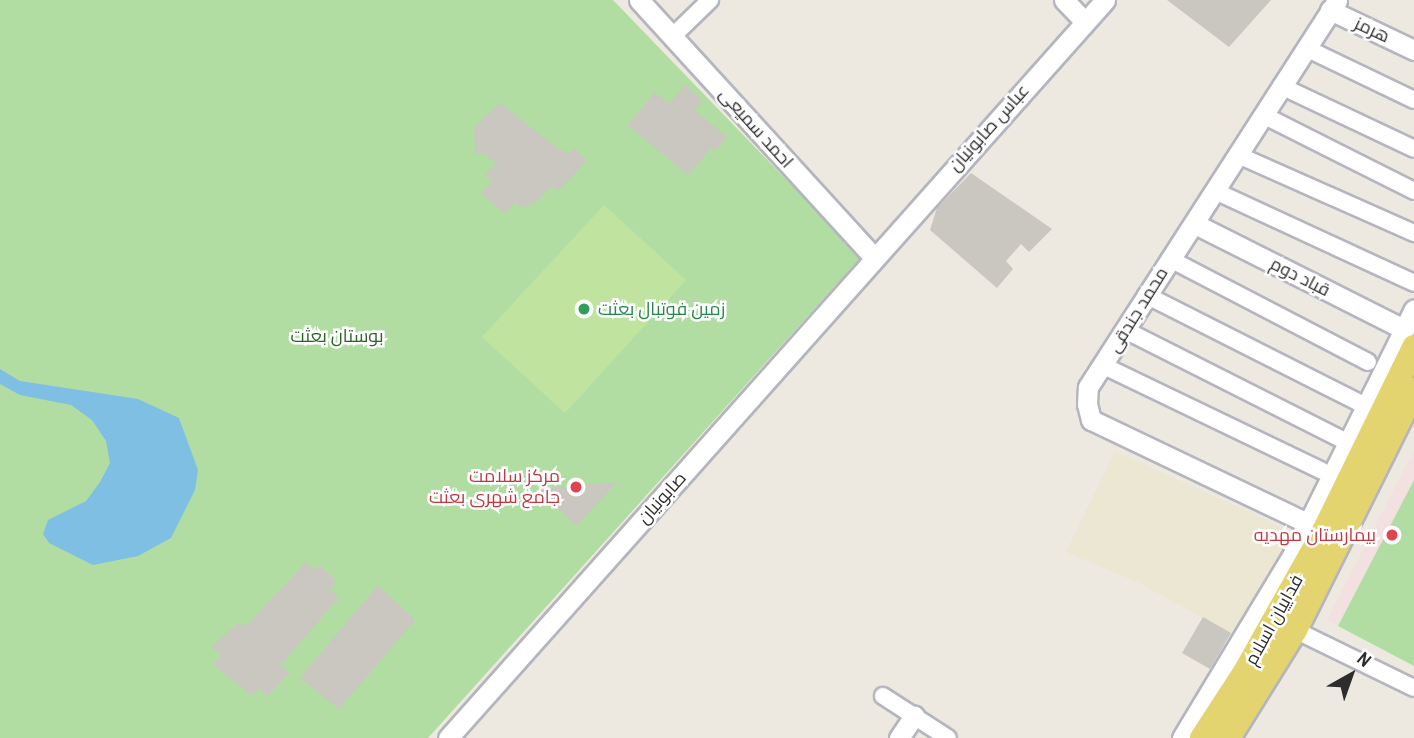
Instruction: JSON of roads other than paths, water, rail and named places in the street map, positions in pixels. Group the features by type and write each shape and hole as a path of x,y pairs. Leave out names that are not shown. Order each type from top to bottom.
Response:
{"main road":[{"name":"فداییان اسلام","path":"1202,738 1236,667 1316,528 1409,338"},
{"path":"1228,738 1295,630 1414,390"}],"street":[{"name":"احمد سمیعی","path":"639,0 874,257"},
{"path":"673,36 710,0"},
{"path":"1064,0 1085,22"},
{"name":"عباس صابونیان","path":"874,257 1105,0"},
{"name":"محمد جندقی","path":"1316,528 1091,420 1088,387 1333,5"},
{"name":"هرمز","path":"1333,5 1414,50"},
{"path":"1306,48 1414,100"},
{"path":"1282,86 1414,149"},
{"path":"1263,115 1414,191"},
{"path":"1238,155 1414,233"},
{"path":"1215,191 1414,283"},
{"name":"قباد دوم","path":"1195,224 1409,338"},
{"name":"صابونیان","path":"449,738 874,257"},
{"path":"1170,259 1368,362"},
{"path":"1146,295 1367,407"},
{"path":"1316,528 1349,443 1367,407 1409,338 1414,309"},
{"path":"1125,330 1349,443"},
{"path":"1102,365 1322,471"},
{"path":"1295,630 1414,688"},
{"path":"1182,738 1236,667"},
{"path":"883,696 948,738"},
{"path":"899,738 914,716"}],"water":[{"path":"0,369 20,381 138,399 179,418 198,470 195,490 171,538 138,556 93,565 49,543 43,534 48,520 86,501 100,482 110,463 106,441 92,420 71,405 20,395 0,384"}],"place":[{"name":"زمین فوتبال بعثت","path":"584,309"},
{"name":"مرکز سلامت جامع شهری بعثت","path":"576,487"},
{"name":"بیمارستان مهدیه","path":"1392,535"}],"park label":[{"name":"بوستان بعثت","path":"337,336"}]}
